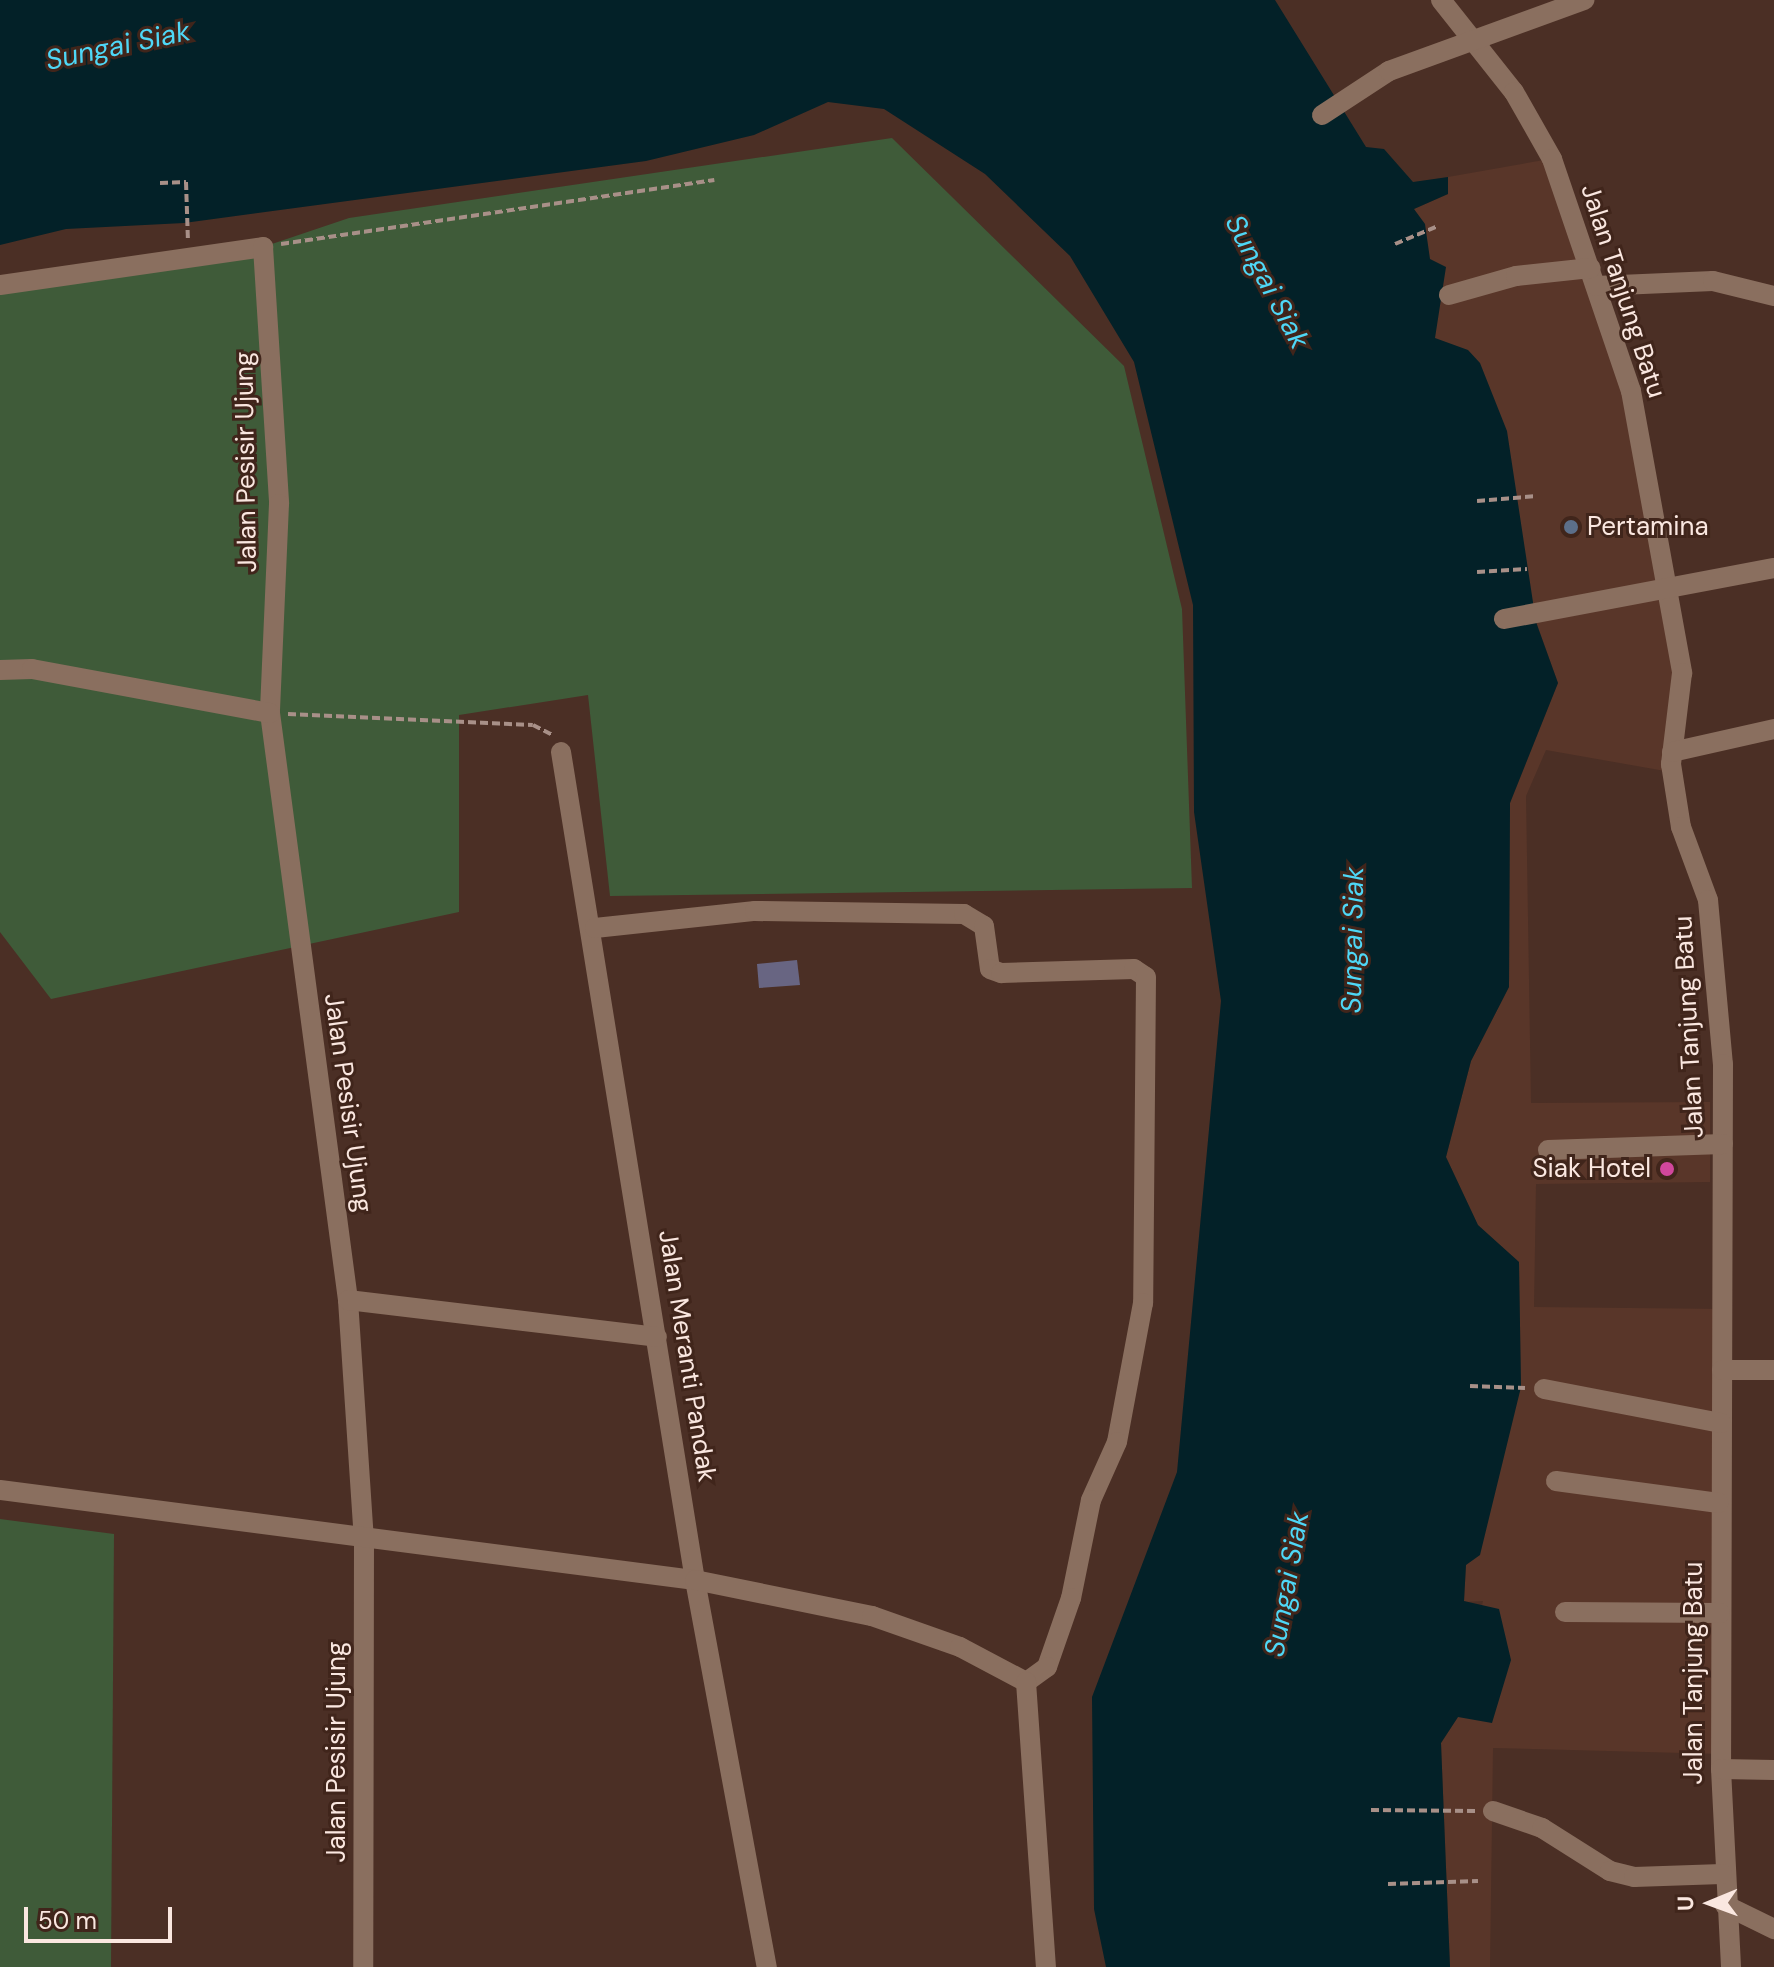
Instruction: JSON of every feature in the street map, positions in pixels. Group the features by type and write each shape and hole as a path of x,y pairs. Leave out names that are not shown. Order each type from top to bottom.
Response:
{"street":[{"name":"Jalan Tanjung Batu","path":"1441,0 1529,113 1594,277 1631,391 1682,673 1672,752 1681,827 1708,900 1723,1144 1719,1503 1722,1874 1731,1967"},
{"path":"1322,115 1389,71 1469,37 1584,0"},
{"path":"0,285 263,247"},
{"name":"Jalan Pesisir Ujung","path":"263,247 279,504 270,713 348,1300 364,1539 363,1967"},
{"path":"1449,295 1516,276 1713,281 1774,296"},
{"path":"1504,619 1667,591 1774,568"},
{"path":"0,670 32,669 270,713"},
{"path":"1672,752 1774,729"},
{"name":"Jalan Meranti Pandak","path":"561,752 595,928 695,1580 767,1967"},
{"path":"595,928 755,911 964,914 984,926 990,969 1001,973 1134,969 1146,977 1143,1303 1126,1361 1117,1442 1091,1500 1071,1598 1047,1667 1026,1682"},
{"path":"1548,1150 1723,1144"},
{"path":"348,1300 657,1337"},
{"path":"1722,1370 1774,1370"},
{"path":"1544,1389 1721,1423"},
{"path":"1556,1481 1719,1503"},
{"path":"0,1490 695,1580 872,1616 960,1647 1026,1682"},
{"path":"1565,1612 1720,1613"},
{"path":"1026,1682 1046,1967"},
{"path":"1721,1769 1774,1770"},
{"path":"1493,1811 1542,1828 1610,1871 1634,1877 1722,1874"},
{"path":"1725,1905 1774,1929"}],"path":[{"path":"263,247 714,180"},
{"path":"160,183 186,182 187,225"},
{"path":"1395,244 1438,226"},
{"path":"1477,501 1537,496"},
{"path":"1477,572 1527,569"},
{"path":"270,713 533,725 553,735 561,752"},
{"path":"1470,1386 1544,1389"},
{"path":"1371,1810 1493,1811"},
{"path":"1388,1884 1478,1881"}],"shaded area":[{"path":"1555,158 1620,359 1675,675 1665,771 1546,750 1526,796 1531,1103 1710,1102 1710,1182 1536,1184 1534,1307 1725,1309 1721,1754 1493,1748 1490,1967 1450,1967 1441,1743 1458,1717 1483,1601 1464,1602 1466,1565 1521,1387 1519,1262 1478,1226 1446,1157 1471,1061 1509,987 1510,803 1558,683 1435,339 1414,209 1448,194 1448,177"}],"green space":[{"path":"892,138 1124,366 1182,609 1192,888 610,896 588,695 459,715 459,912 51,999 0,932 0,285 263,247 349,218"},
{"path":"0,1519 114,1534 111,1967 0,1967"}],"water":[{"name":"Sungai Siak","path":"0,0 1275,0 1366,147 1384,149 1413,182 1448,177 1448,194 1414,209 1425,224 1430,259 1446,267 1435,338 1468,350 1480,363 1507,431 1536,622 1558,683 1510,803 1509,987 1471,1061 1446,1157 1478,1225 1519,1262 1521,1387 1480,1555 1466,1565 1464,1601 1499,1609 1511,1660 1492,1723 1458,1717 1441,1743 1450,1967 1106,1967 1094,1909 1092,1697 1177,1472 1221,1001 1194,812 1193,605 1134,362 1070,256 985,174 884,109 828,102 754,135 646,161 184,223 66,229 0,245"}],"building":[{"path":"797,960 800,985 759,988 757,964"}],"place":[{"name":"Pertamina","path":"1571,527"},
{"name":"Siak Hotel","path":"1667,1169"}]}
